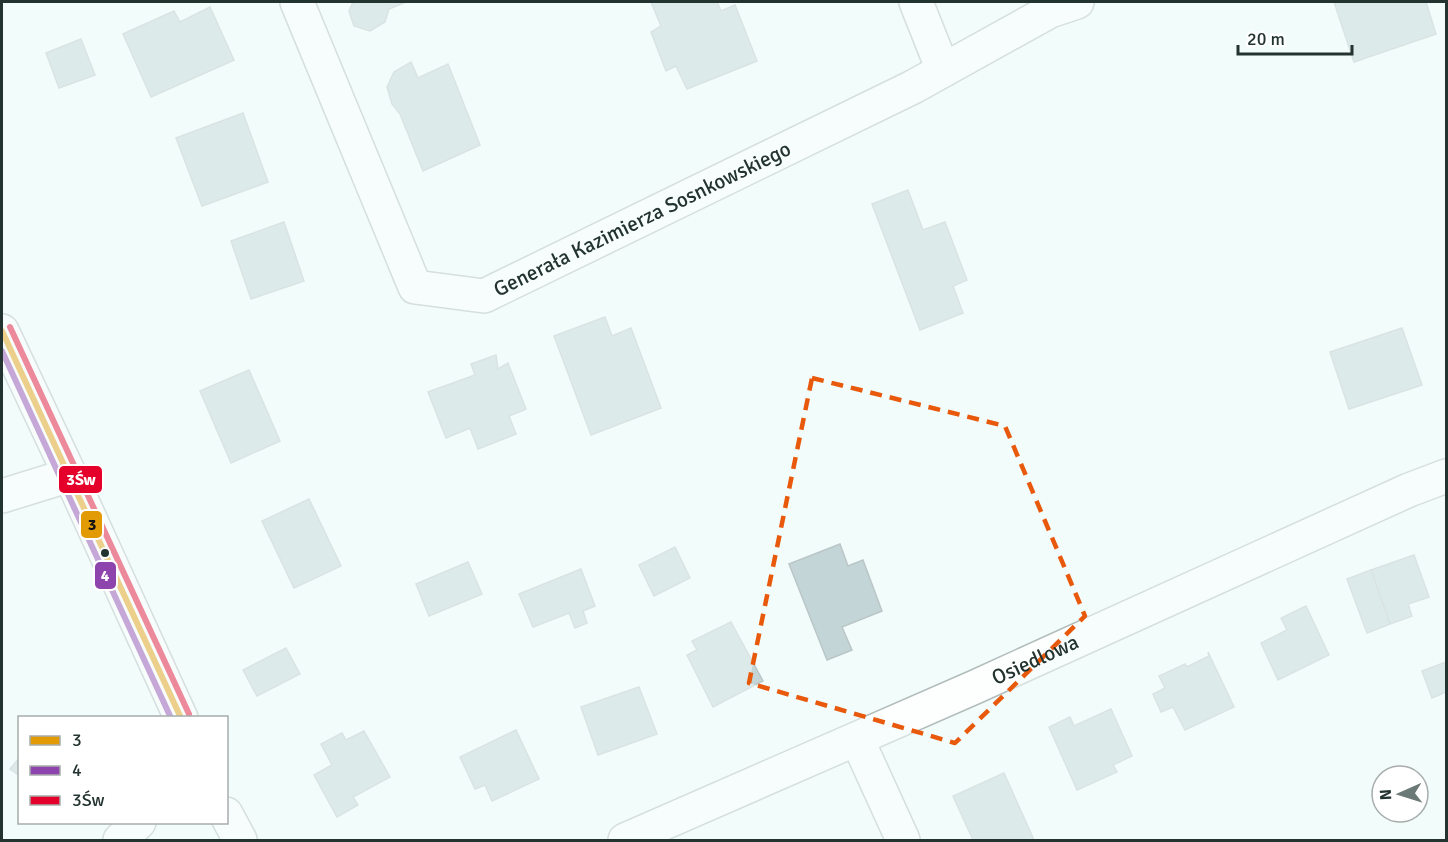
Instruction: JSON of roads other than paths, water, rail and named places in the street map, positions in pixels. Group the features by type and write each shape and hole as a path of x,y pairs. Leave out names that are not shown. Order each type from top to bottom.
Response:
{"street":[{"name":"Generała Kazimierza Sosnkowskiego","path":"297,2 415,287 484,296 902,92 1050,11 1077,2"},
{"path":"916,2 943,70"},
{"path":"2,331 181,716"},
{"path":"2,496 70,475"},
{"name":"Osiedlowa","path":"625,840 975,687 1409,490 1446,476"},
{"path":"857,739 903,840"},
{"path":"228,818 240,840"},
{"path":"120,840 137,824"}]}
